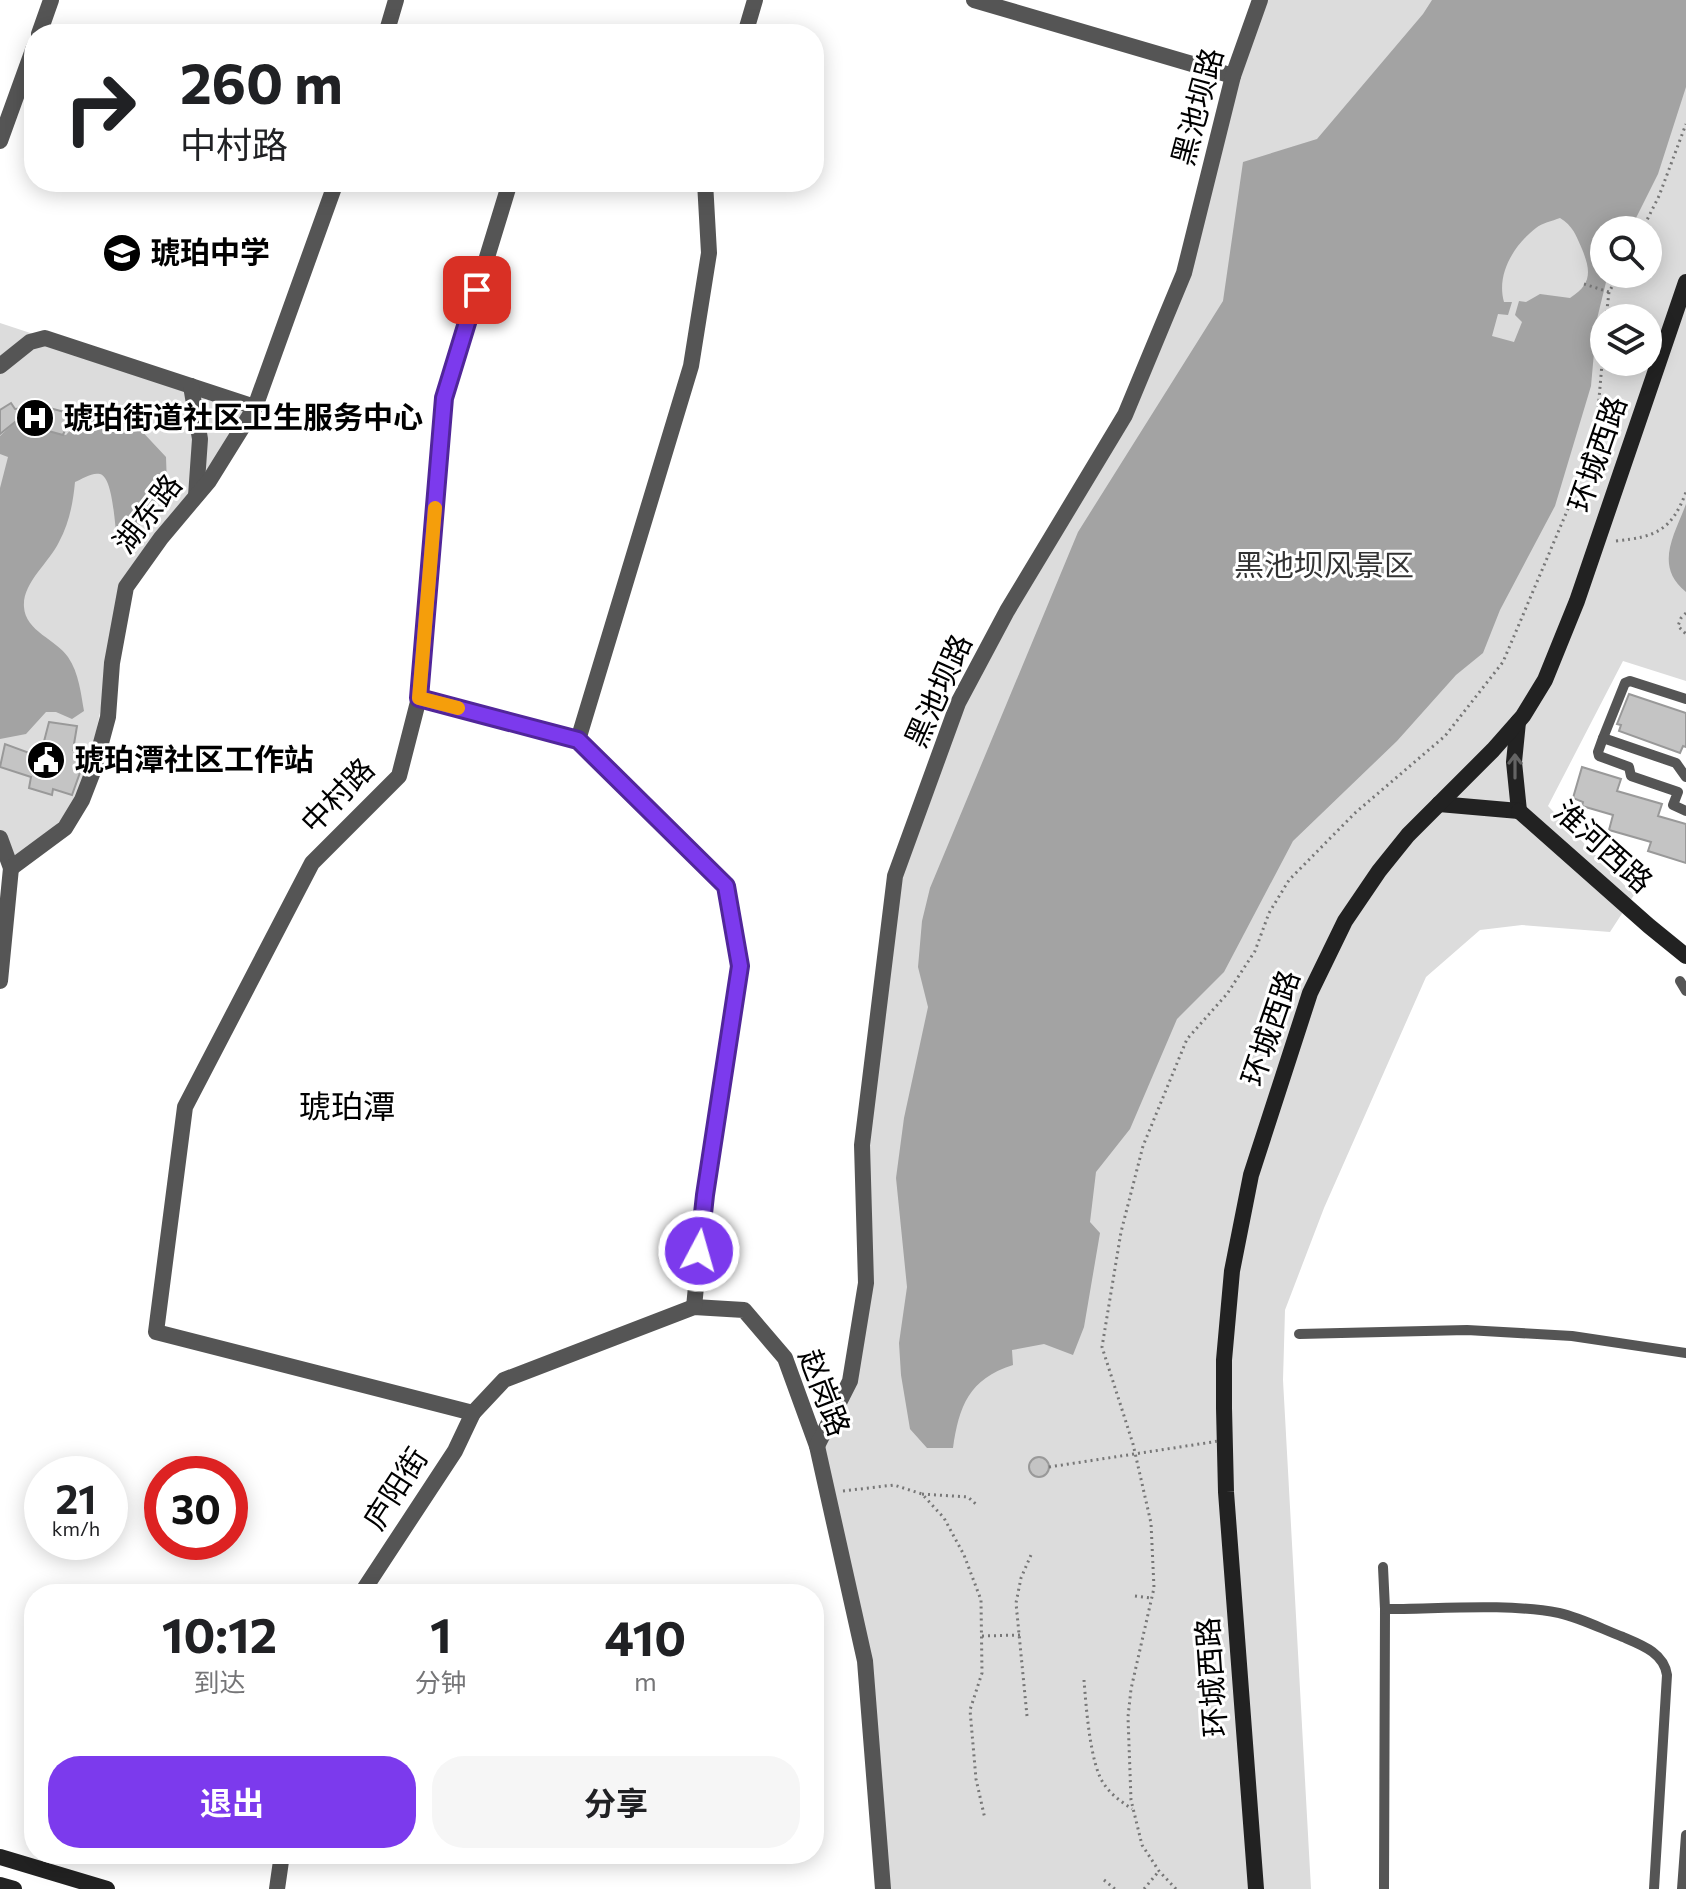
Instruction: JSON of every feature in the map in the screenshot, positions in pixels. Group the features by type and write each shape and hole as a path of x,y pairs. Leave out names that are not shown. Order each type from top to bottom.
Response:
{"street":[{"path":"43,24 51,0"},
{"path":"389,24 396,0"},
{"path":"748,24 755,0"},
{"path":"974,0 1233,76"},
{"name":"黑池坝路","path":"817,1446 850,1381 866,1283 862,1145 895,876 958,703 1007,611 1131,401 1184,273 1233,76 1260,0"},
{"path":"0,141 24,75"},
{"name":"湖东路","path":"11,868 65,828 82,800 108,717 112,663 126,587 161,538 209,481 255,407 332,192"},
{"name":"中村路","path":"473,1413 156,1332 185,1107 312,863 399,776 419,698 444,398 507,192"},
{"path":"578,740 691,366 709,253 706,192"},
{"name":"环城西路","path":"1256,1889 1226,1492 1224,1360 1232,1271 1251,1175 1318,974 1345,921 1379,871 1518,722 1545,680 1597,544 1686,282"},
{"path":"0,366 30,342 45,338 255,407"},
{"path":"191,386 200,439 196,496"},
{"path":"419,698 578,740 726,886 740,966 705,1195 694,1307"},
{"path":"1439,804 1519,811 1514,762 1518,722"},
{"name":"淮河西路","path":"1519,811 1686,956"},
{"path":"0,838 11,868 0,981"},
{"name":"赵岗路","path":"473,1413 504,1380 694,1307 744,1310 785,1358 817,1446 865,1661 883,1889"},
{"name":"庐阳街","path":"368,1584 455,1451 473,1413"},
{"path":"0,1857 107,1889"},
{"path":"277,1889 281,1864"},
{"path":"0,1885 14,1889"}],"lane":[{"path":"1678,792 1631,776 1629,767 1599,756 1625,683 1632,682 1686,699"},
{"path":"1603,738 1676,763 1685,777 1673,805 1686,811"},
{"path":"1299,1334 1467,1330 1572,1336 1686,1353"},
{"path":"1383,1567 1384,1889"},
{"path":"1385,1609 1530,1610 1563,1614 1645,1646 1660,1658 1666,1665 1667,1675 1654,1889"},
{"path":"1682,1889 1686,1835"}],"path":[{"path":"1649,216 1686,124"},
{"path":"1584,284 1609,292"},
{"path":"1608,304 1611,288"},
{"path":"1176,1889 1159,1871 1142,1845 1133,1810 1129,1759 1131,1689 1152,1598 1151,1523 1147,1496 1122,1405 1102,1347 1121,1232 1143,1146 1187,1039 1227,994 1255,951 1269,913 1289,880 1355,813 1445,736 1503,662 1573,497 1598,410 1601,376"},
{"path":"1597,544 1634,540 1661,531 1676,517 1686,492"},
{"path":"1686,613 1678,626 1686,634"},
{"path":"1049,1467 1219,1441"},
{"path":"828,1493 894,1485 922,1494 968,1497 977,1505"},
{"path":"922,1494 944,1518 964,1555 981,1600 982,1673 970,1710 976,1779 985,1819"},
{"path":"1027,1716 1016,1603 1021,1578 1031,1555"},
{"path":"1135,1596 1152,1598"},
{"path":"982,1636 1020,1635"},
{"path":"1084,1680 1087,1719 1100,1778 1114,1796 1133,1810"},
{"path":"1144,1889 1159,1871"},
{"path":"1104,1880 1115,1889"}],"green space":[{"name":"黑池坝风景区","path":"1260,0 1686,0 1686,681 1623,661 1548,806 1634,895 1610,932 1522,925 1480,930 1426,977 1324,1208 1285,1310 1283,1380 1311,1889 883,1889 865,1661 817,1446 850,1381 866,1283 862,1145 895,876 958,703 1125,415 1184,273"},
{"path":"0,323 255,407 126,587 82,800 11,868 0,838"}],"shaded area":[{"path":"1432,0 1686,0 1686,87 1658,174 1637,216 1590,216 1590,288 1605,288 1601,304 1590,304 1591,386 1555,506 1500,610 1483,653 1456,675 1397,741 1293,841 1224,972 1177,1019 1130,1129 1096,1172 1090,1222 1100,1233 1084,1327 1073,1355 1044,1344 1012,1350 1013,1365 986,1378 969,1396 959,1419 953,1448 927,1448 910,1429 901,1375 899,1343 907,1287 896,1178 904,1118 928,1007 918,967 922,921 930,888 1078,532 1223,301 1243,162 1317,139","holes":["1560,218 1574,231 1588,270 1582,288 1570,298 1540,294 1526,302 1519,301 1515,315 1522,322 1514,342 1492,336 1498,314 1508,315 1512,302 1504,302 1503,281 1509,261 1521,243 1538,226"]},
{"path":"102,411 137,426 166,457 167,486 144,521 124,536 116,530 112,498 104,477 94,474 75,482 65,528 55,550 27,590 24,607 35,629 63,651 72,663 84,711 72,719 56,712 46,712 26,734 0,739 0,488 8,457 0,454 0,436 15,422 34,422 42,429 66,435 81,418"},
{"path":"1686,504 1686,592 1676,582 1669,561 1672,539"}],"building":[{"name":"琥珀街道社区卫生服务中心","path":"11,403 15,409 42,406 72,414 63,435 41,429 35,422 15,422 0,434 0,410"},
{"path":"1629,694 1686,713 1686,747 1683,746 1680,753 1619,731 1621,725 1617,724"},
{"name":"琥珀潭社区工作站","path":"49,722 77,726 73,750 87,753 72,795 53,789 52,795 29,788 31,777 0,767 5,744 40,757"},
{"path":"1582,767 1621,779 1617,791 1662,804 1658,816 1686,824 1686,863 1648,851 1651,842 1609,830 1613,815 1582,806 1583,802 1573,798"},
{"path":"1035,1457 1043,1457 1049,1467 1043,1477 1035,1477 1029,1471 1029,1463"}],"slow traffic":[{"path":"435,508 419,698 458,708"}],"place":[{"name":"琥珀中学","path":"122,253"},
{"name":"琥珀街道社区卫生服务中心","path":"35,418"},
{"name":"琥珀潭社区工作站","path":"46,760"}],"district":[{"name":"琥珀潭","path":"347,1107"}],"route":[{"path":"477,290 444,398 419,698 578,740 726,886 740,966 699,1251"}]}
